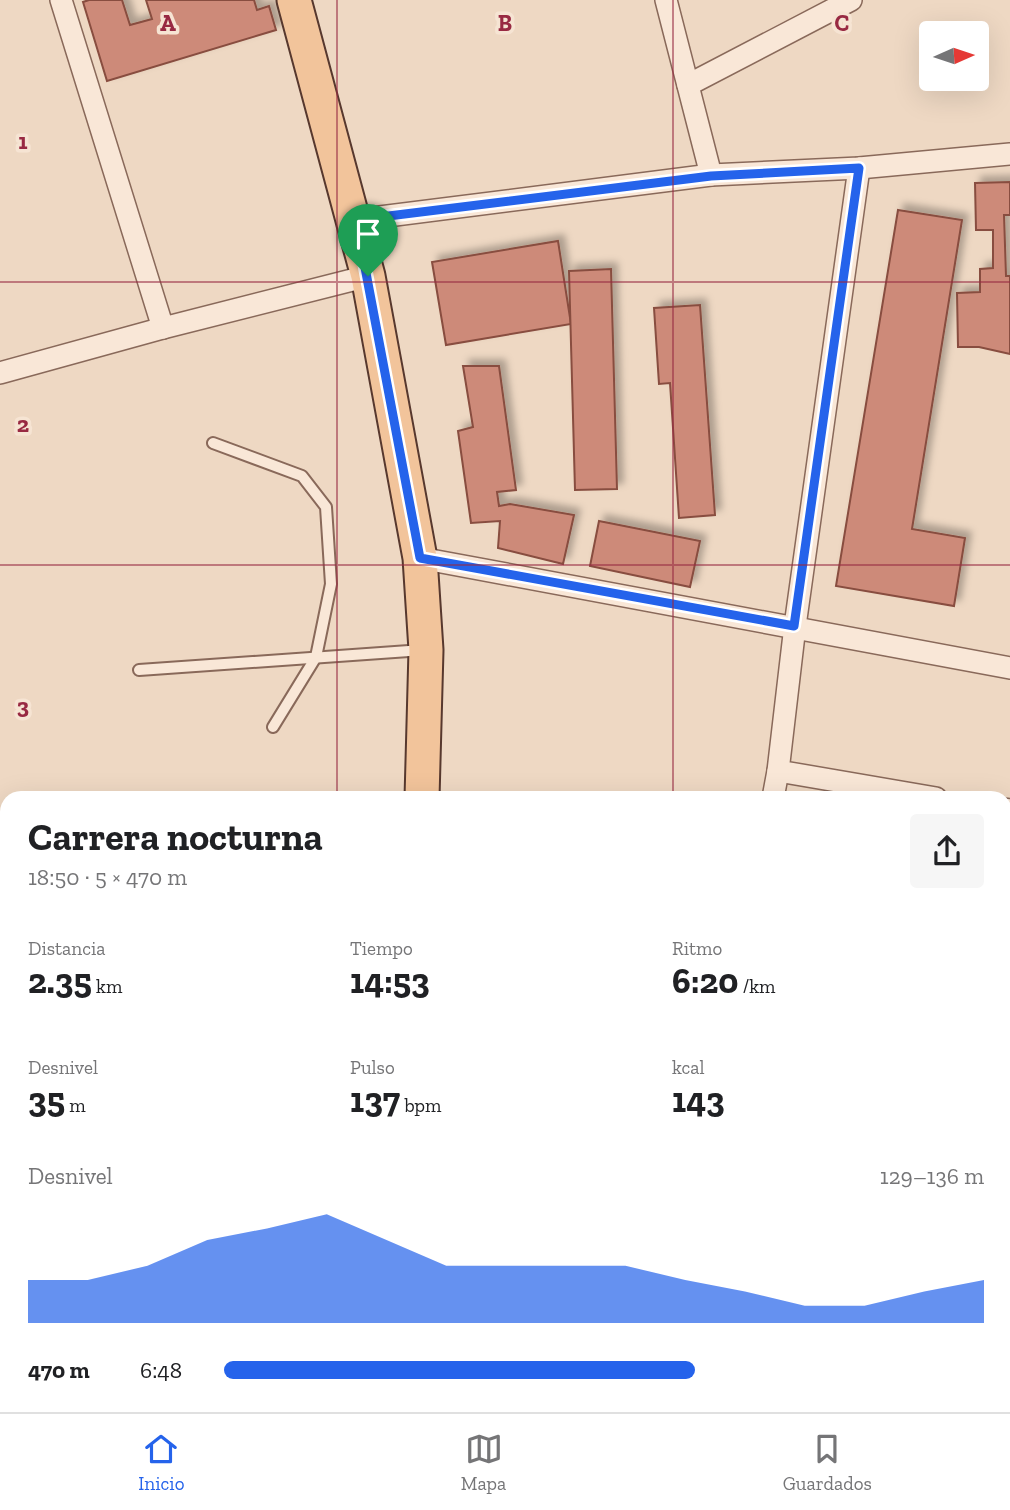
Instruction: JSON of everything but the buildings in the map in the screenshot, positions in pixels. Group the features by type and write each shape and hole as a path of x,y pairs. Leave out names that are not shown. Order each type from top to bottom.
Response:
{"main road":[{"path":"294,0 356,220 420,558 426,650 422,791"}],"street":[{"path":"61,0 163,328"},
{"path":"666,0 711,176"},
{"path":"688,85 851,0"},
{"path":"356,220 711,176 859,168 1010,154"},
{"path":"775,791 794,626 859,168"},
{"path":"0,373 368,276"},
{"path":"420,558 1010,668"},
{"path":"778,771 895,791"}],"lane":[{"path":"214,443 302,476 326,507 331,584 316,657 273,727"},
{"path":"139,670 426,650"}],"route":[{"path":"859,168 794,626 420,558 368,276 356,220 711,176 859,168"}]}
